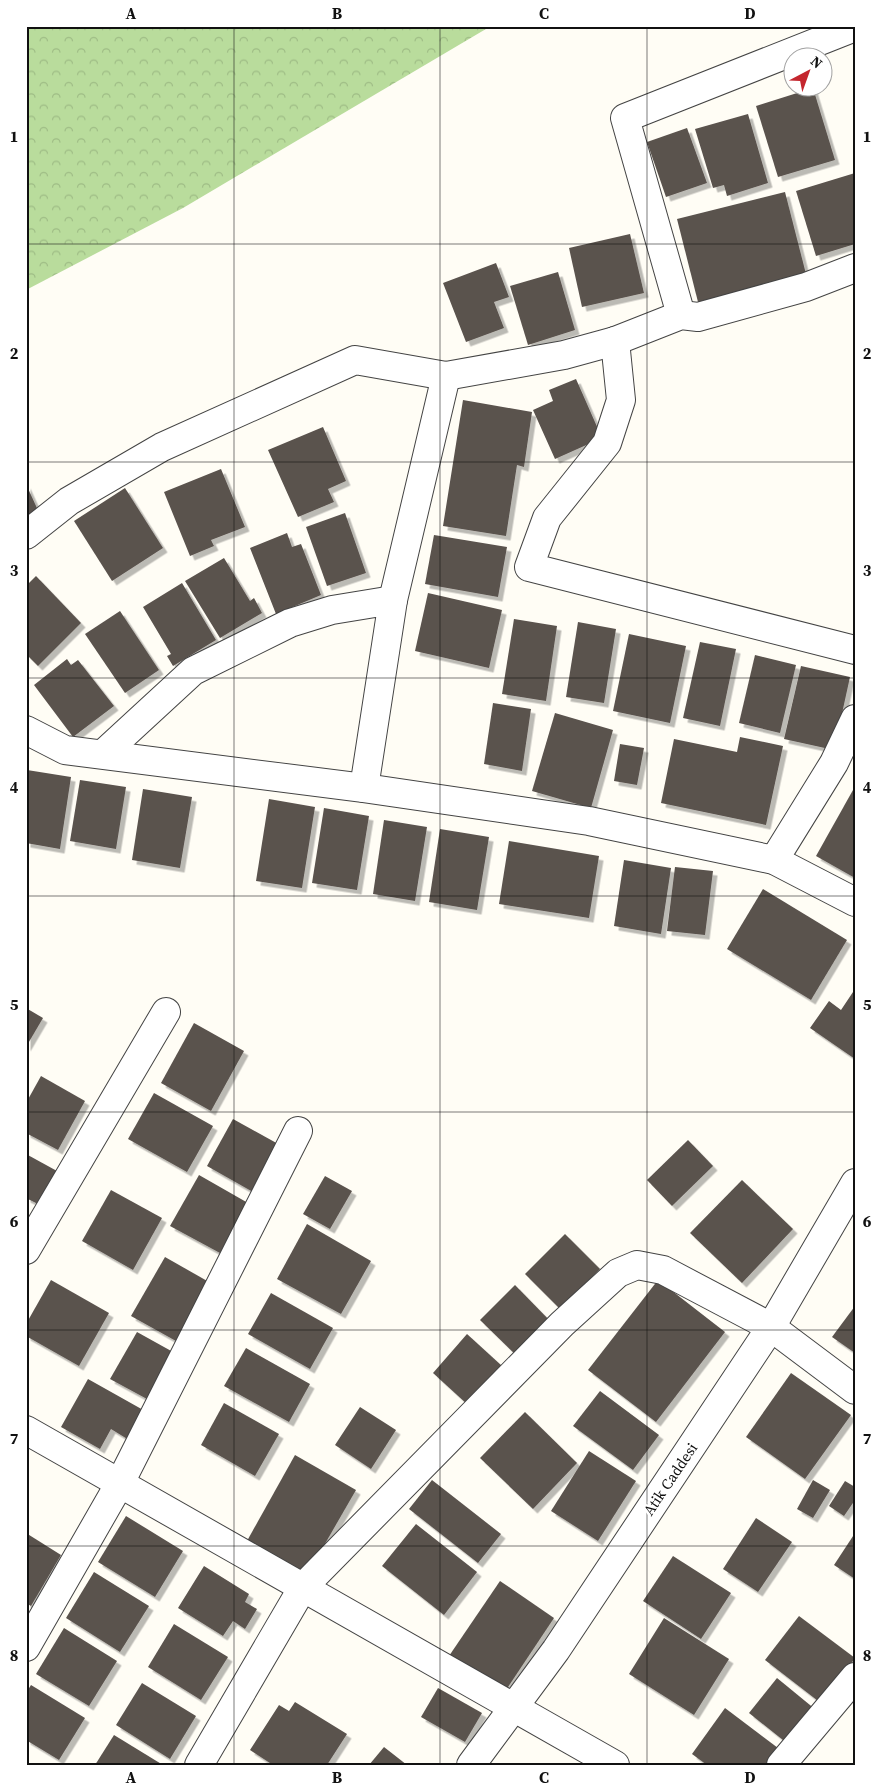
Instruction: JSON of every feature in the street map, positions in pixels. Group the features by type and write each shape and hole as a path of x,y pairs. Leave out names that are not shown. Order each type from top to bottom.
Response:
{"street":[{"path":"681,314 625,118 855,27"},
{"path":"26,535 69,501 162,447 355,360 446,376 564,355 615,342 681,314 698,317 806,287 855,268"},
{"path":"615,342 621,400 608,443 547,518 529,567 855,650"},
{"path":"364,788 393,600 446,376"},
{"path":"104,753 193,671 290,622 332,610 393,600"},
{"path":"774,860 834,763 855,719"},
{"path":"26,730 65,750 104,753 364,788 589,821 774,860 855,902"},
{"path":"26,1250 166,1012"},
{"path":"26,1647 120,1483 298,1131"},
{"name":"Atik Caddesi","path":"471,1765 556,1650 771,1327 855,1183"},
{"path":"199,1765 303,1587 562,1324 618,1273 637,1265 663,1270 771,1327 855,1390"},
{"path":"26,1430 615,1765"},
{"path":"781,1765 855,1677"}],"green space":[{"path":"26,26 491,26 183,208 26,290"}],"building":[{"path":"784,97 816,98 835,160 778,177 756,106"},
{"path":"748,114 768,183 727,196 724,185 713,188 695,129"},
{"path":"687,128 707,183 666,197 647,142"},
{"path":"855,173 855,244 816,256 796,191"},
{"path":"785,192 806,274 698,302 677,219"},
{"path":"630,234 644,293 582,307 569,248"},
{"path":"496,263 509,297 494,302 504,328 466,342 443,283"},
{"path":"558,272 575,330 528,345 510,286"},
{"path":"576,379 602,438 555,459 533,410 553,401 549,390"},
{"path":"463,400 532,412 524,467 517,465 506,536 443,526"},
{"path":"323,427 346,481 328,489 334,502 298,517 268,450"},
{"path":"221,469 245,527 211,540 214,546 190,556 164,492"},
{"path":"26,484 41,517 26,523"},
{"path":"125,488 163,548 112,581 74,521"},
{"path":"345,513 366,573 327,586 306,527"},
{"path":"287,533 292,547 301,544 321,595 276,614 250,548"},
{"path":"434,535 507,547 498,597 425,584"},
{"path":"224,558 250,601 254,598 262,613 220,638 185,581"},
{"path":"36,576 81,623 38,666 26,654 26,586"},
{"path":"182,583 216,640 173,666 167,656 171,654 143,607"},
{"path":"428,593 502,610 489,668 415,651"},
{"path":"120,611 159,670 125,693 85,634"},
{"path":"514,619 557,626 546,701 502,694"},
{"path":"578,622 616,629 604,703 566,697"},
{"path":"629,634 686,646 670,723 613,711"},
{"path":"700,642 736,649 720,726 683,718"},
{"path":"755,655 796,665 780,733 739,723"},
{"path":"67,659 71,665 78,660 114,706 73,737 34,685"},
{"path":"801,666 850,677 834,750 784,739"},
{"path":"493,703 531,709 522,771 484,764"},
{"path":"555,713 613,730 591,808 532,791"},
{"path":"740,737 783,746 766,825 661,803 674,739 737,752"},
{"path":"620,744 644,748 637,785 614,781"},
{"path":"27,770 71,777 60,849 26,843"},
{"path":"80,780 126,787 116,849 70,841"},
{"path":"143,789 192,797 180,868 132,860"},
{"path":"853,790 855,791 855,878 816,856"},
{"path":"269,799 315,807 302,888 256,881"},
{"path":"324,808 369,816 357,890 312,883"},
{"path":"384,820 427,827 415,901 373,894"},
{"path":"440,829 489,837 477,910 429,902"},
{"path":"509,841 599,856 589,918 499,904"},
{"path":"624,860 671,868 661,934 614,926"},
{"path":"675,867 713,871 705,935 667,931"},
{"path":"763,889 847,940 811,1000 727,949"},
{"path":"853,992 855,993 855,1059 810,1028 829,1001 841,1010"},
{"path":"26,1008 43,1018 26,1047"},
{"path":"194,1023 244,1051 211,1111 161,1083"},
{"path":"41,1076 85,1101 58,1150 26,1133 26,1103"},
{"path":"154,1093 213,1126 187,1172 128,1139"},
{"path":"233,1119 280,1145 253,1192 207,1166"},
{"path":"688,1140 713,1166 672,1206 647,1180"},
{"path":"26,1154 57,1171 38,1204 26,1198"},
{"path":"199,1175 248,1203 220,1253 170,1226"},
{"path":"325,1176 352,1191 330,1229 303,1214"},
{"path":"742,1180 793,1229 742,1283 690,1233"},
{"path":"111,1190 162,1218 133,1270 82,1241"},
{"path":"307,1224 371,1261 341,1314 277,1279"},
{"path":"565,1234 600,1269 560,1309 525,1274"},
{"path":"165,1257 209,1282 176,1341 131,1316"},
{"path":"51,1280 109,1313 79,1366 26,1336 26,1324"},
{"path":"658,1280 725,1332 656,1422 588,1370"},
{"path":"515,1285 554,1325 520,1359 480,1320"},
{"path":"271,1293 333,1328 310,1369 248,1334"},
{"path":"855,1306 855,1353 832,1337"},
{"path":"137,1332 173,1352 147,1399 110,1379"},
{"path":"467,1334 502,1366 468,1405 433,1373"},
{"path":"246,1348 310,1384 289,1422 224,1386"},
{"path":"791,1373 851,1415 805,1479 746,1437"},
{"path":"88,1379 145,1411 129,1440 111,1429 100,1449 61,1427"},
{"path":"600,1391 659,1435 633,1470 573,1426"},
{"path":"224,1403 279,1434 255,1476 201,1445"},
{"path":"360,1407 396,1430 371,1469 335,1445"},
{"path":"525,1412 577,1463 533,1509 480,1458"},
{"path":"589,1451 636,1481 598,1541 551,1511"},
{"path":"295,1455 356,1490 307,1575 247,1541"},
{"path":"432,1480 501,1534 478,1563 409,1509"},
{"path":"813,1480 830,1490 813,1518 797,1509"},
{"path":"845,1481 855,1487 855,1500 844,1516 829,1506"},
{"path":"126,1516 183,1551 155,1597 98,1562"},
{"path":"756,1518 792,1542 758,1592 723,1569"},
{"path":"416,1524 477,1572 444,1615 382,1566"},
{"path":"26,1533 61,1555 31,1606 26,1603"},
{"path":"855,1533 855,1579 834,1565"},
{"path":"673,1556 731,1593 701,1639 643,1601"},
{"path":"204,1566 249,1594 245,1602 257,1609 245,1629 233,1621 223,1636 178,1608"},
{"path":"94,1572 149,1606 120,1652 66,1618"},
{"path":"500,1581 554,1618 504,1693 449,1656"},
{"path":"799,1616 855,1658 822,1704 765,1660"},
{"path":"664,1618 729,1659 694,1715 629,1674"},
{"path":"174,1624 228,1657 201,1700 148,1667"},
{"path":"64,1628 117,1661 89,1706 36,1674"},
{"path":"777,1678 816,1710 788,1744 749,1713"},
{"path":"142,1683 196,1716 170,1759 116,1725"},
{"path":"31,1685 85,1718 59,1760 26,1740 26,1693"},
{"path":"438,1688 482,1713 465,1742 421,1717"},
{"path":"295,1702 347,1734 327,1765 273,1765 250,1750 279,1705 289,1711"},
{"path":"725,1708 782,1751 772,1765 707,1765 692,1754"},
{"path":"114,1735 163,1765 95,1765"},
{"path":"384,1747 407,1765 369,1765"}]}
